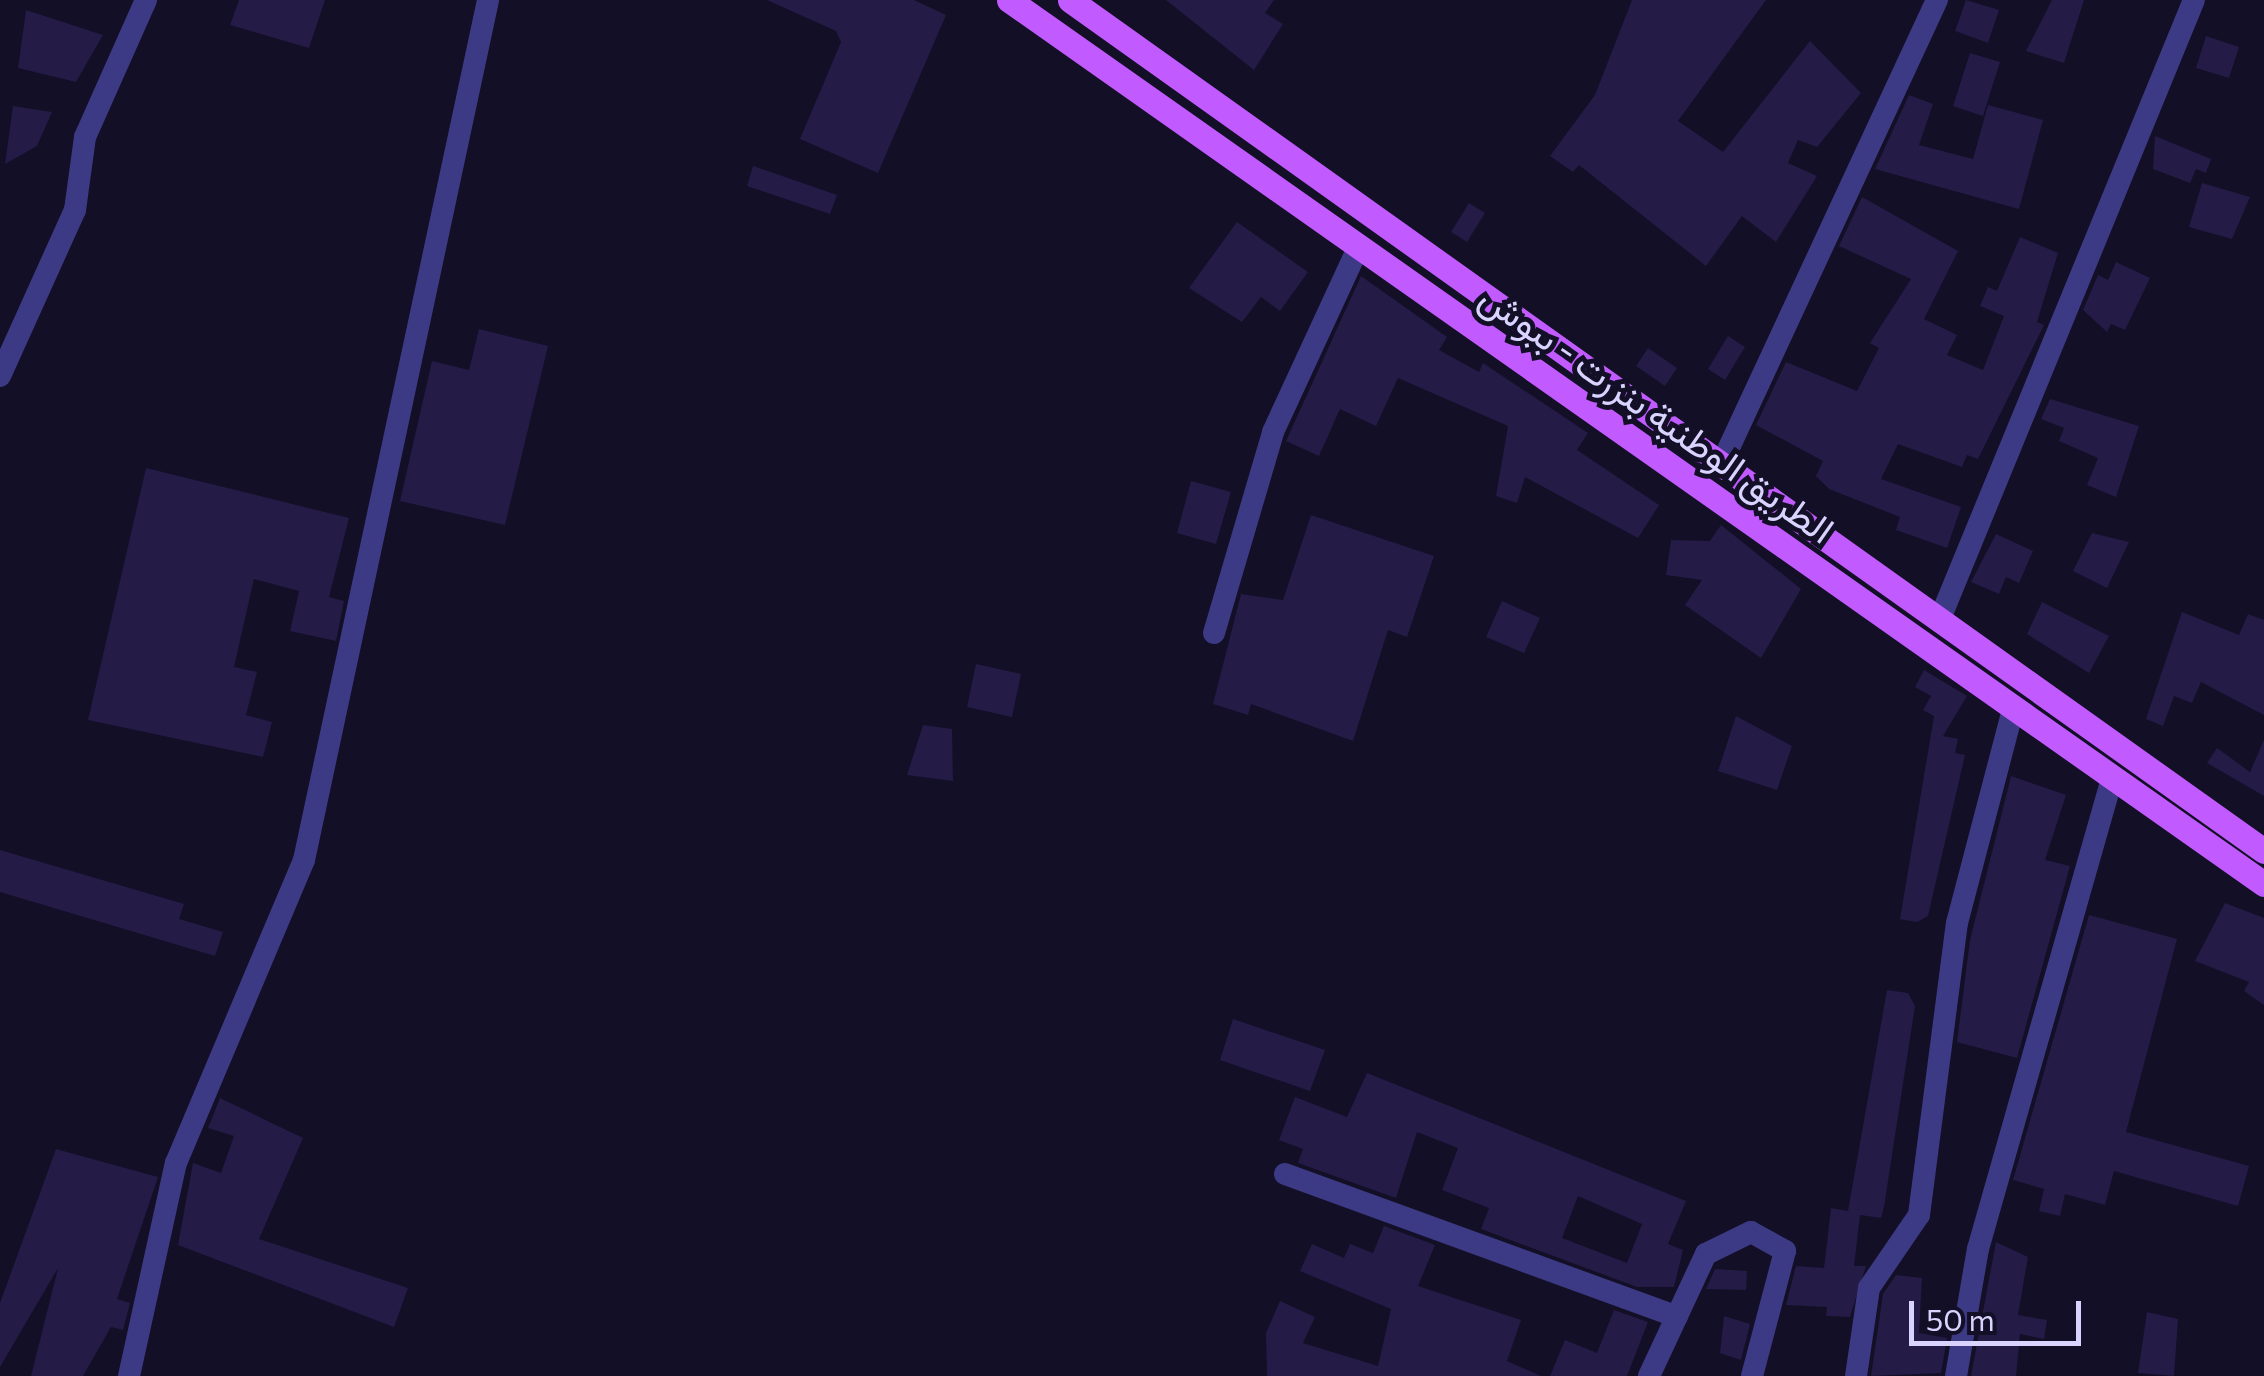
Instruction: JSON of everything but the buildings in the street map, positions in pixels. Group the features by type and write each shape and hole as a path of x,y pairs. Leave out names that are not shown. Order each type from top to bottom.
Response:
{"main road":[{"name":"الطريق الوطنية بنزرت - ببوش","path":"1010,0 2264,884"},
{"name":"الطريق الوطنية بنزرت - ببوش","path":"1070,0 2264,850"}],"street":[{"path":"0,376 79,200 85,137 146,0"},
{"path":"129,1376 176,1163 304,860 488,0"},
{"path":"1720,466 1937,0"},
{"path":"1939,621 2194,0"},
{"path":"1214,633 1273,432 1358,248"},
{"path":"1856,1376 1868,1288 1920,1215 1957,923 2013,709"},
{"path":"1956,1376 1978,1250 2112,778"},
{"path":"1285,1174 1677,1317"},
{"path":"1648,1376 1718,1242 1751,1232 1780,1242 1782,1281 1752,1376"}]}
